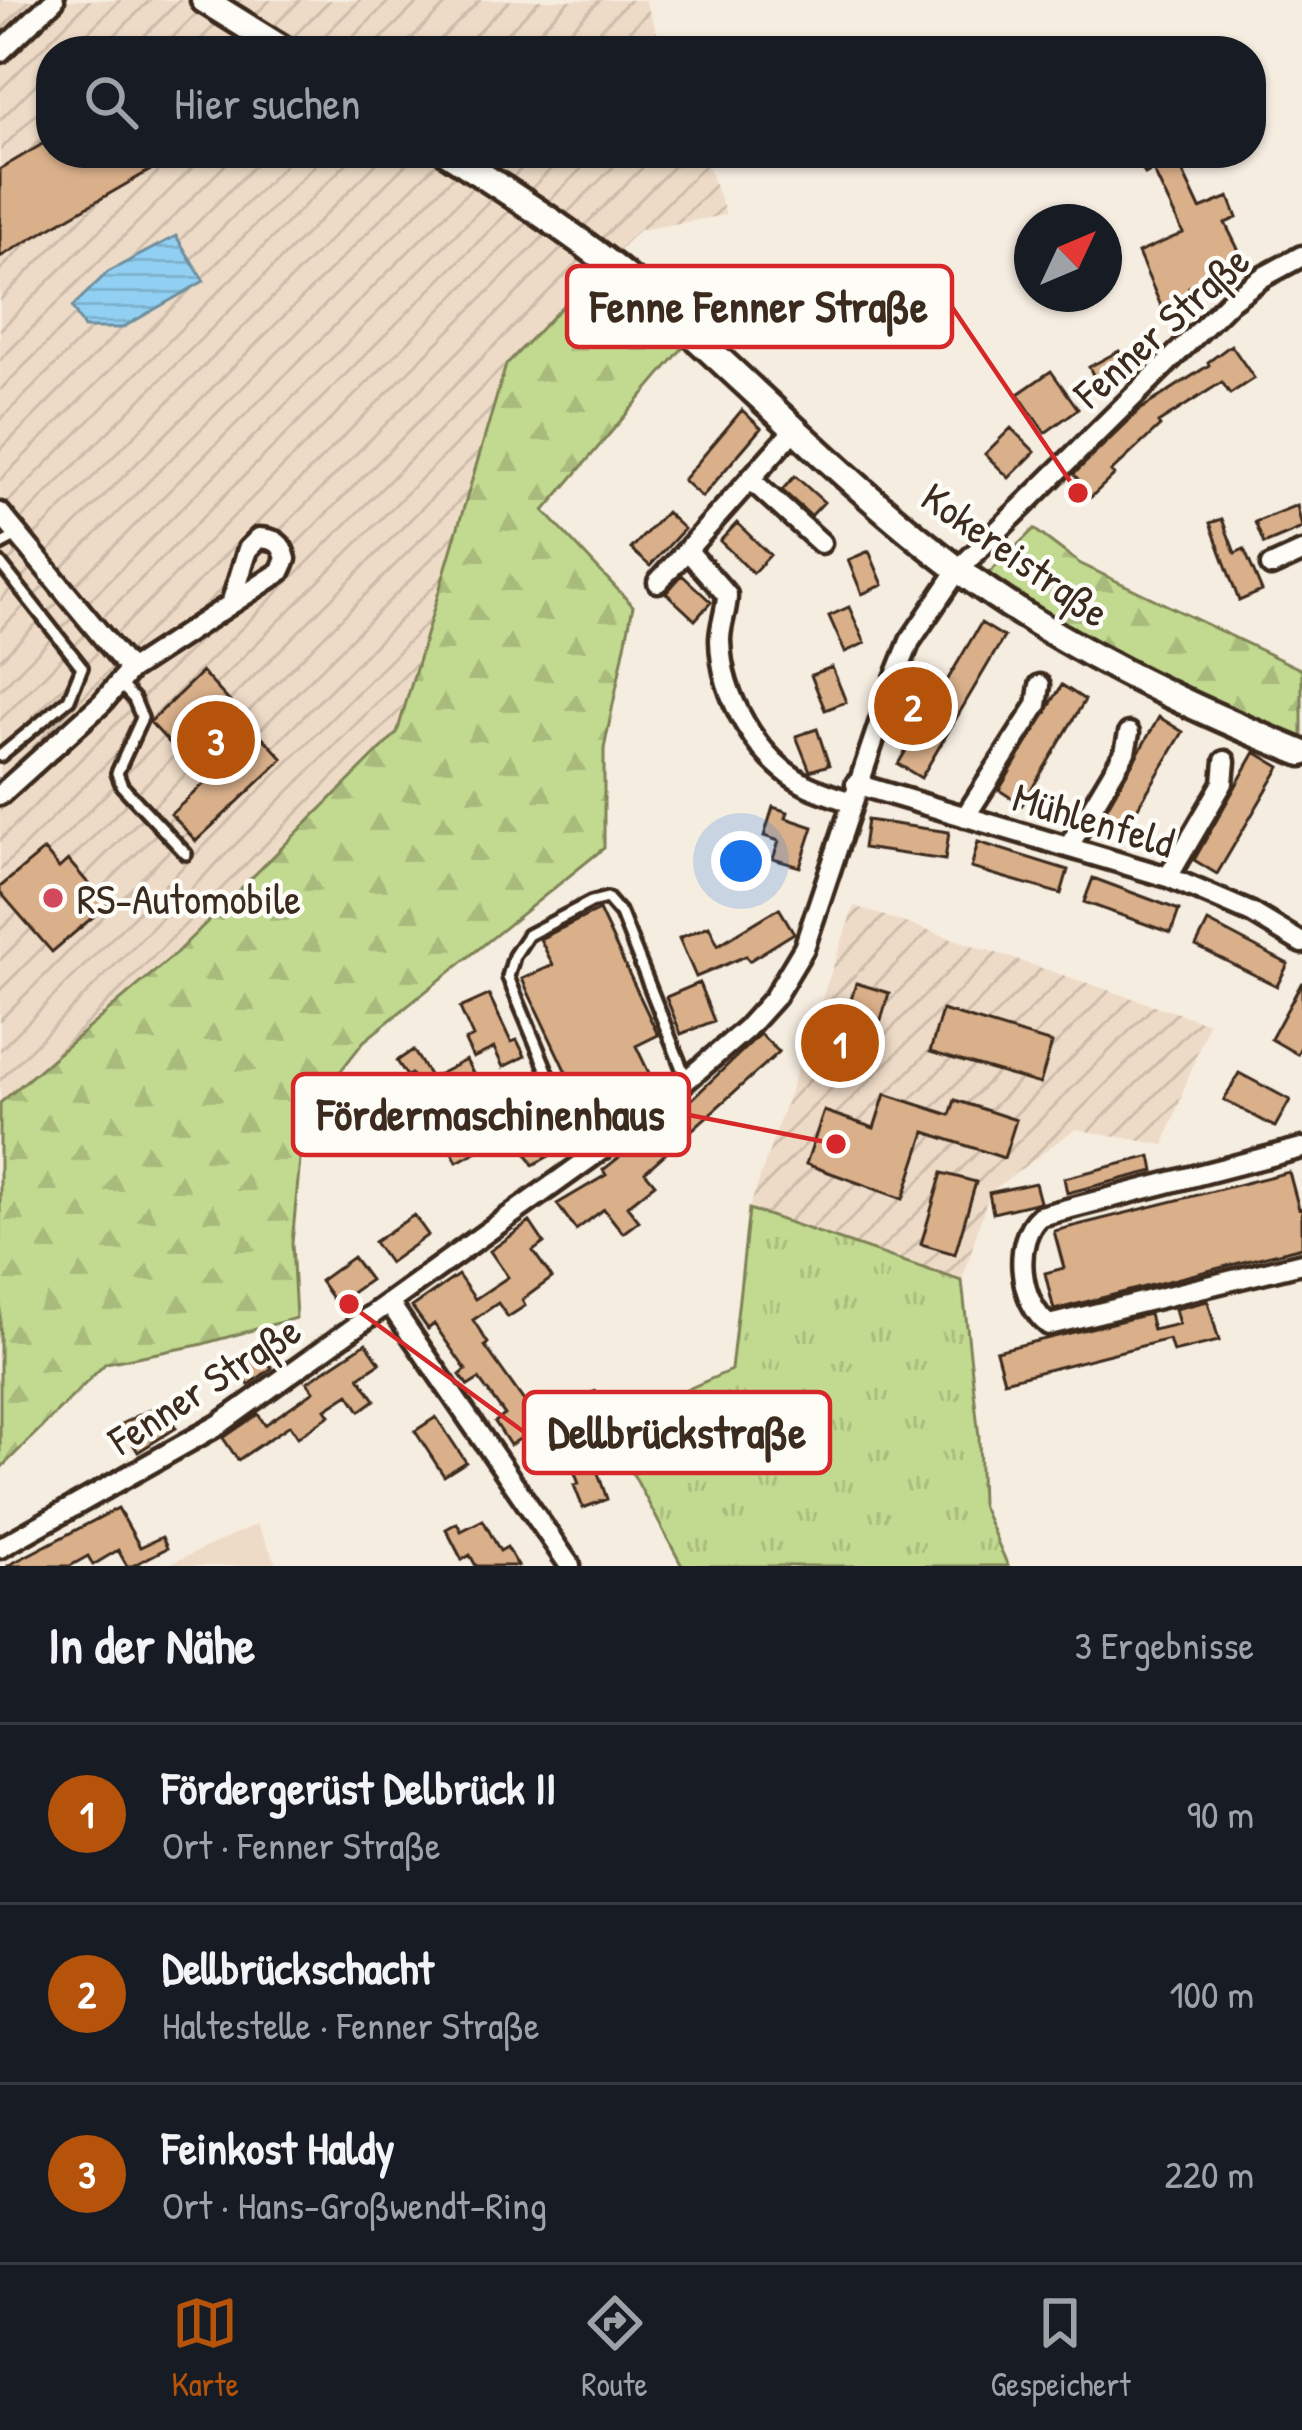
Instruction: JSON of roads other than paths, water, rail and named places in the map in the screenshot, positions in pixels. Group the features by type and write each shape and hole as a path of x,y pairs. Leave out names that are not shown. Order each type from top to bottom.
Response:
{"main road":[{"path":"204,0 262,36"},
{"name":"Kokereistraße","path":"471,168 634,283 875,502 958,570 1127,675 1302,754"}],"street":[{"path":"0,52 54,0"},
{"name":"Fenner Straße","path":"0,1548 220,1424 625,1133 746,1030 792,971 910,641 958,570 1229,302 1302,256"},
{"path":"658,582 786,439"},
{"path":"750,479 821,543"},
{"path":"0,513 8,540 124,676"},
{"name":"Mühlenfeld","path":"687,550 727,595 720,634 722,663 734,704 757,742 806,785 965,817 1069,846 1168,878 1299,938"},
{"path":"1271,566 1302,552"},
{"path":"0,795 124,676 231,604"},
{"path":"965,817 1037,706 1040,686"},
{"path":"1069,846 1125,752 1129,733"},
{"path":"1168,878 1222,783 1226,761"},
{"path":"1302,1148 1040,1216 1028,1226 1023,1249 1029,1295 1039,1318 1048,1325 1302,1263"},
{"path":"390,1304 570,1566"}],"lane":[{"path":"0,562 82,667 69,700 0,756"},
{"path":"124,676 142,718 117,773 122,786 186,854"},
{"path":"625,1133 613,1119 577,1113 553,1085 508,977 514,956 528,935 607,898 621,914 687,1081"}],"water":[{"path":"176,236 204,281 122,328 84,328 72,307 108,272"}],"place":[{"name":"Fenne Fenner Straße","path":"1078,493"},
{"name":"Dellbrückschacht","path":"913,706"},
{"name":"Feinkost Haldy","path":"216,740"},
{"name":"RS-Automobile","path":"53,898"},
{"name":"Fördergerüst Delbrück II","path":"840,1043"},
{"name":"Fördermaschinenhaus","path":"836,1144"},
{"name":"Dellbrückstraße","path":"349,1304"}]}
